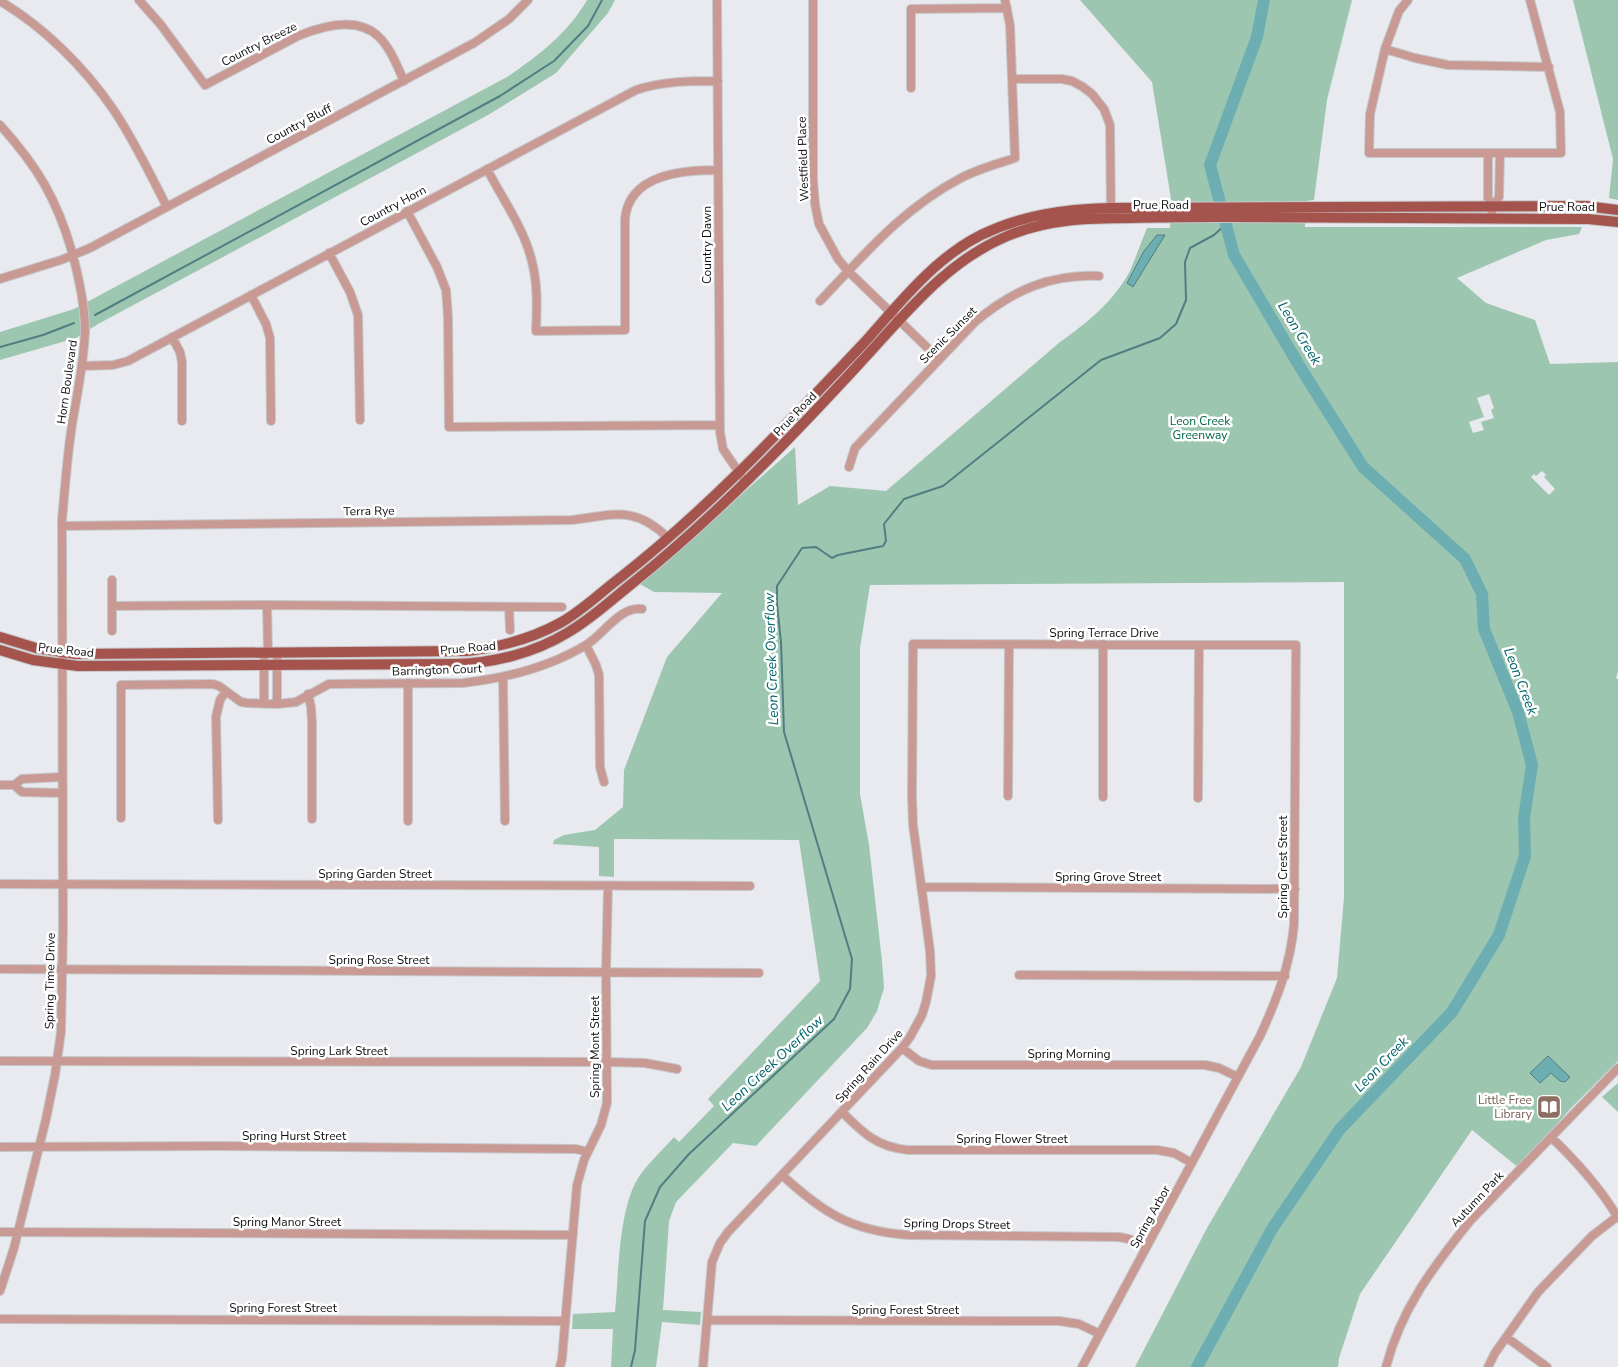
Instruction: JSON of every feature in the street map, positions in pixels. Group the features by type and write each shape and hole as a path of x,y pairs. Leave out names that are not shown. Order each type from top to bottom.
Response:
{"main road":[{"name":"Prue Road","path":"0,637 36,648 75,654 468,651 512,643 560,623 579,611 668,538 738,473 794,417 940,263 980,236 1002,226 1048,212 1070,210 1111,213 1311,212 1586,206 1618,210"},
{"name":"Prue Road","path":"1311,212 1490,219 1588,219 1618,222"},
{"name":"Prue Road","path":"0,650 33,660 78,666 469,663 516,655 566,634 586,621 664,558 746,482 802,426 900,320 948,272 986,246 1032,226 1111,213"},
{"path":"468,651 469,663"}],"street":[{"path":"0,0 34,24 51,39 100,90 130,138 168,207"},
{"name":"Country Breeze","path":"139,0 161,25 205,85 298,36 310,31 336,26 358,26 369,30 379,37 388,48 404,81"},
{"name":"Country Bluff","path":"0,279 61,260 90,248 168,207 492,32 509,19 528,0"},
{"name":"Country Dawn","path":"717,0 720,440 723,449 746,482"},
{"name":"Westfield Place","path":"813,0 813,169 815,204 819,224 848,271 939,359"},
{"path":"1408,0 1399,11 1385,49 1370,114 1369,153 1560,153 1560,112 1530,0"},
{"path":"820,301 892,225 922,202 962,177 1015,158 1010,25 1006,4 911,9 911,88"},
{"path":"1385,49 1448,65 1549,68"},
{"path":"1012,78 1072,81 1092,94 1104,109 1110,125 1111,213"},
{"name":"Country Horn","path":"82,366 113,365 128,360 636,90 674,81 718,81"},
{"name":"Horn Boulevard","path":"0,125 20,147 46,185 55,202 77,268 84,313 82,366 66,466 62,526 63,665"},
{"path":"1488,153 1488,198 1493,207"},
{"path":"1490,219 1493,207 1499,197 1500,153"},
{"path":"487,169 522,234 531,258 536,289 536,331 625,330 624,219 630,199 641,187 665,176 696,170 718,170"},
{"path":"408,211 438,267 446,290 449,427 720,425"},
{"path":"329,253 350,292 358,315 360,420"},
{"name":"Scenic Sunset","path":"849,467 855,448 939,359 993,306 1019,291 1040,283 1062,278 1100,276"},
{"path":"251,295 266,324 270,338 271,420"},
{"path":"172,336 180,352 182,362 182,422"},
{"name":"Terra Rye","path":"62,526 572,520 608,514 625,514 642,518 656,525 668,538"},
{"path":"112,580 112,631"},
{"path":"264,704 264,665 269,653 267,605"},
{"path":"112,606 562,607"},
{"path":"509,606 510,630"},
{"name":"Barrington Court","path":"121,818 121,684 213,684 241,702 277,704 296,702 329,684 463,683 503,677 544,666 598,637 623,612 630,609 642,609"},
{"name":"Spring Terrace Drive","path":"913,644 1296,645"},
{"name":"Spring Rain Drive","path":"703,1367 712,1262 720,1243 728,1232 902,1048 916,1026 926,1002 931,964 912,795 913,644"},
{"path":"1008,644 1008,796"},
{"path":"1103,797 1104,644"},
{"path":"586,645 599,675 600,766 604,782"},
{"path":"1198,798 1199,645"},
{"name":"Spring Crest Street","path":"1238,1077 1271,1012 1285,976 1292,942 1295,888 1296,645"},
{"path":"269,653 277,665 277,704"},
{"name":"Spring Time Drive","path":"0,1291 18,1233 57,1062 61,1032 63,665"},
{"path":"503,677 505,821"},
{"path":"408,683 408,820"},
{"path":"264,684 277,684"},
{"path":"218,820 216,717 220,700 226,691"},
{"path":"308,694 312,722 312,819"},
{"path":"0,785 14,785 22,779 62,777"},
{"path":"34,778 34,793"},
{"path":"14,785 22,792 62,793"},
{"name":"Spring Garden Street","path":"0,884 750,886"},
{"name":"Spring Mont Street","path":"560,1367 577,1185 580,1169 604,1119 607,1103 606,972 608,886"},
{"name":"Spring Grove Street","path":"921,887 1295,888"},
{"name":"Spring Rose Street","path":"0,969 758,973"},
{"path":"1019,975 1285,976"},
{"name":"Spring Morning","path":"902,1048 919,1062 932,1065 1205,1065 1219,1068 1238,1077"},
{"name":"Spring Lark Street","path":"0,1061 607,1062 645,1063 677,1069"},
{"name":"Autumn Park","path":"1386,1367 1400,1324 1423,1285 1470,1221 1618,1068"},
{"name":"Spring Arbor","path":"1082,1367 1238,1077"},
{"name":"Spring Flower Street","path":"842,1112 860,1130 875,1141 894,1148 918,1150 1157,1150 1174,1153 1192,1163"},
{"path":"1488,1367 1506,1337 1538,1292 1600,1228 1618,1217 1592,1179 1551,1137"},
{"name":"Spring Hurst Street","path":"0,1148 224,1146 576,1149 588,1152"},
{"name":"Spring Drops Street","path":"782,1175 813,1202 830,1213 859,1227 874,1231 908,1235 1119,1237 1129,1239 1146,1248"},
{"name":"Spring Manor Street","path":"0,1232 573,1234"},
{"name":"Spring Forest Street","path":"0,1319 565,1321"},
{"name":"Spring Forest Street","path":"706,1320 1059,1321 1079,1324 1100,1334"},
{"path":"1506,1337 1547,1367"}],"green space":[{"path":"587,0 615,0 608,13 556,73 488,115 98,324 76,338 0,360 0,332 74,309 507,77 530,61 562,33"},
{"name":"Leon Creek Greenway","path":"1080,0 1352,0 1327,100 1314,200 1306,201 1305,227 1582,227 1579,234 1546,240 1457,278 1486,303 1535,320 1550,364 1618,362 1618,671 1616,678 1618,679 1618,1061 1571,1108 1519,1168 1472,1130 1360,1294 1339,1358 1338,1367 1135,1367 1207,1228 1301,1067 1337,978 1344,897 1344,582 870,585 860,648 860,794 869,845 882,961 884,988 877,1011 867,1028 756,1146 733,1143 676,1202 669,1221 663,1310 701,1312 700,1325 662,1322 656,1367 611,1367 613,1329 572,1329 573,1314 615,1312 623,1222 627,1204 640,1175 674,1137 679,1142 714,1106 708,1099 820,981 799,840 614,839 614,877 599,876 599,847 553,844 554,840 564,835 595,830 623,807 624,770 667,657 722,593 654,592 640,584 795,447 798,505 830,486 886,491 1099,311 1124,282 1147,228 1170,228 1171,199 1152,82","holes":["1489,394 1494,408 1491,410 1494,418 1481,422 1484,430 1473,433 1469,422 1484,417 1477,398","1542,471 1546,475 1544,477 1555,489 1549,495 1531,477 1534,474 1536,476"]},
{"path":"1573,0 1618,0 1618,200 1609,198 1613,159"},
{"path":"855,359 833,387 752,469 753,465"},
{"path":"1618,1083 1618,1112 1602,1097"}],"water":[{"path":"1157,235 1165,235 1133,287 1127,283 1144,251"},
{"path":"1548,1056 1570,1077 1565,1082 1560,1081 1551,1073 1540,1083 1530,1073"}],"waterway":[{"path":"95,315 500,96 554,61 588,26 602,0"},
{"name":"Leon Creek","path":"1197,1367 1272,1229 1340,1129 1452,1012 1499,935 1525,856 1524,818 1532,765 1518,712 1484,629 1482,594 1465,559 1363,467 1300,367 1234,255 1210,165 1257,37 1264,0"},
{"name":"Leon Creek Overflow","path":"631,1367 635,1350 645,1221 660,1187 689,1154 834,1019 850,989 852,959 784,732 777,586 802,548 816,547 832,558 838,555 883,546 886,541 884,524 904,499 943,486 1101,360 1160,338 1176,324 1186,300 1185,262 1190,248 1214,235 1226,224"},
{"path":"0,347 43,335 74,323"}],"place":[{"name":"Little Free Library","path":"1549,1107"}]}
